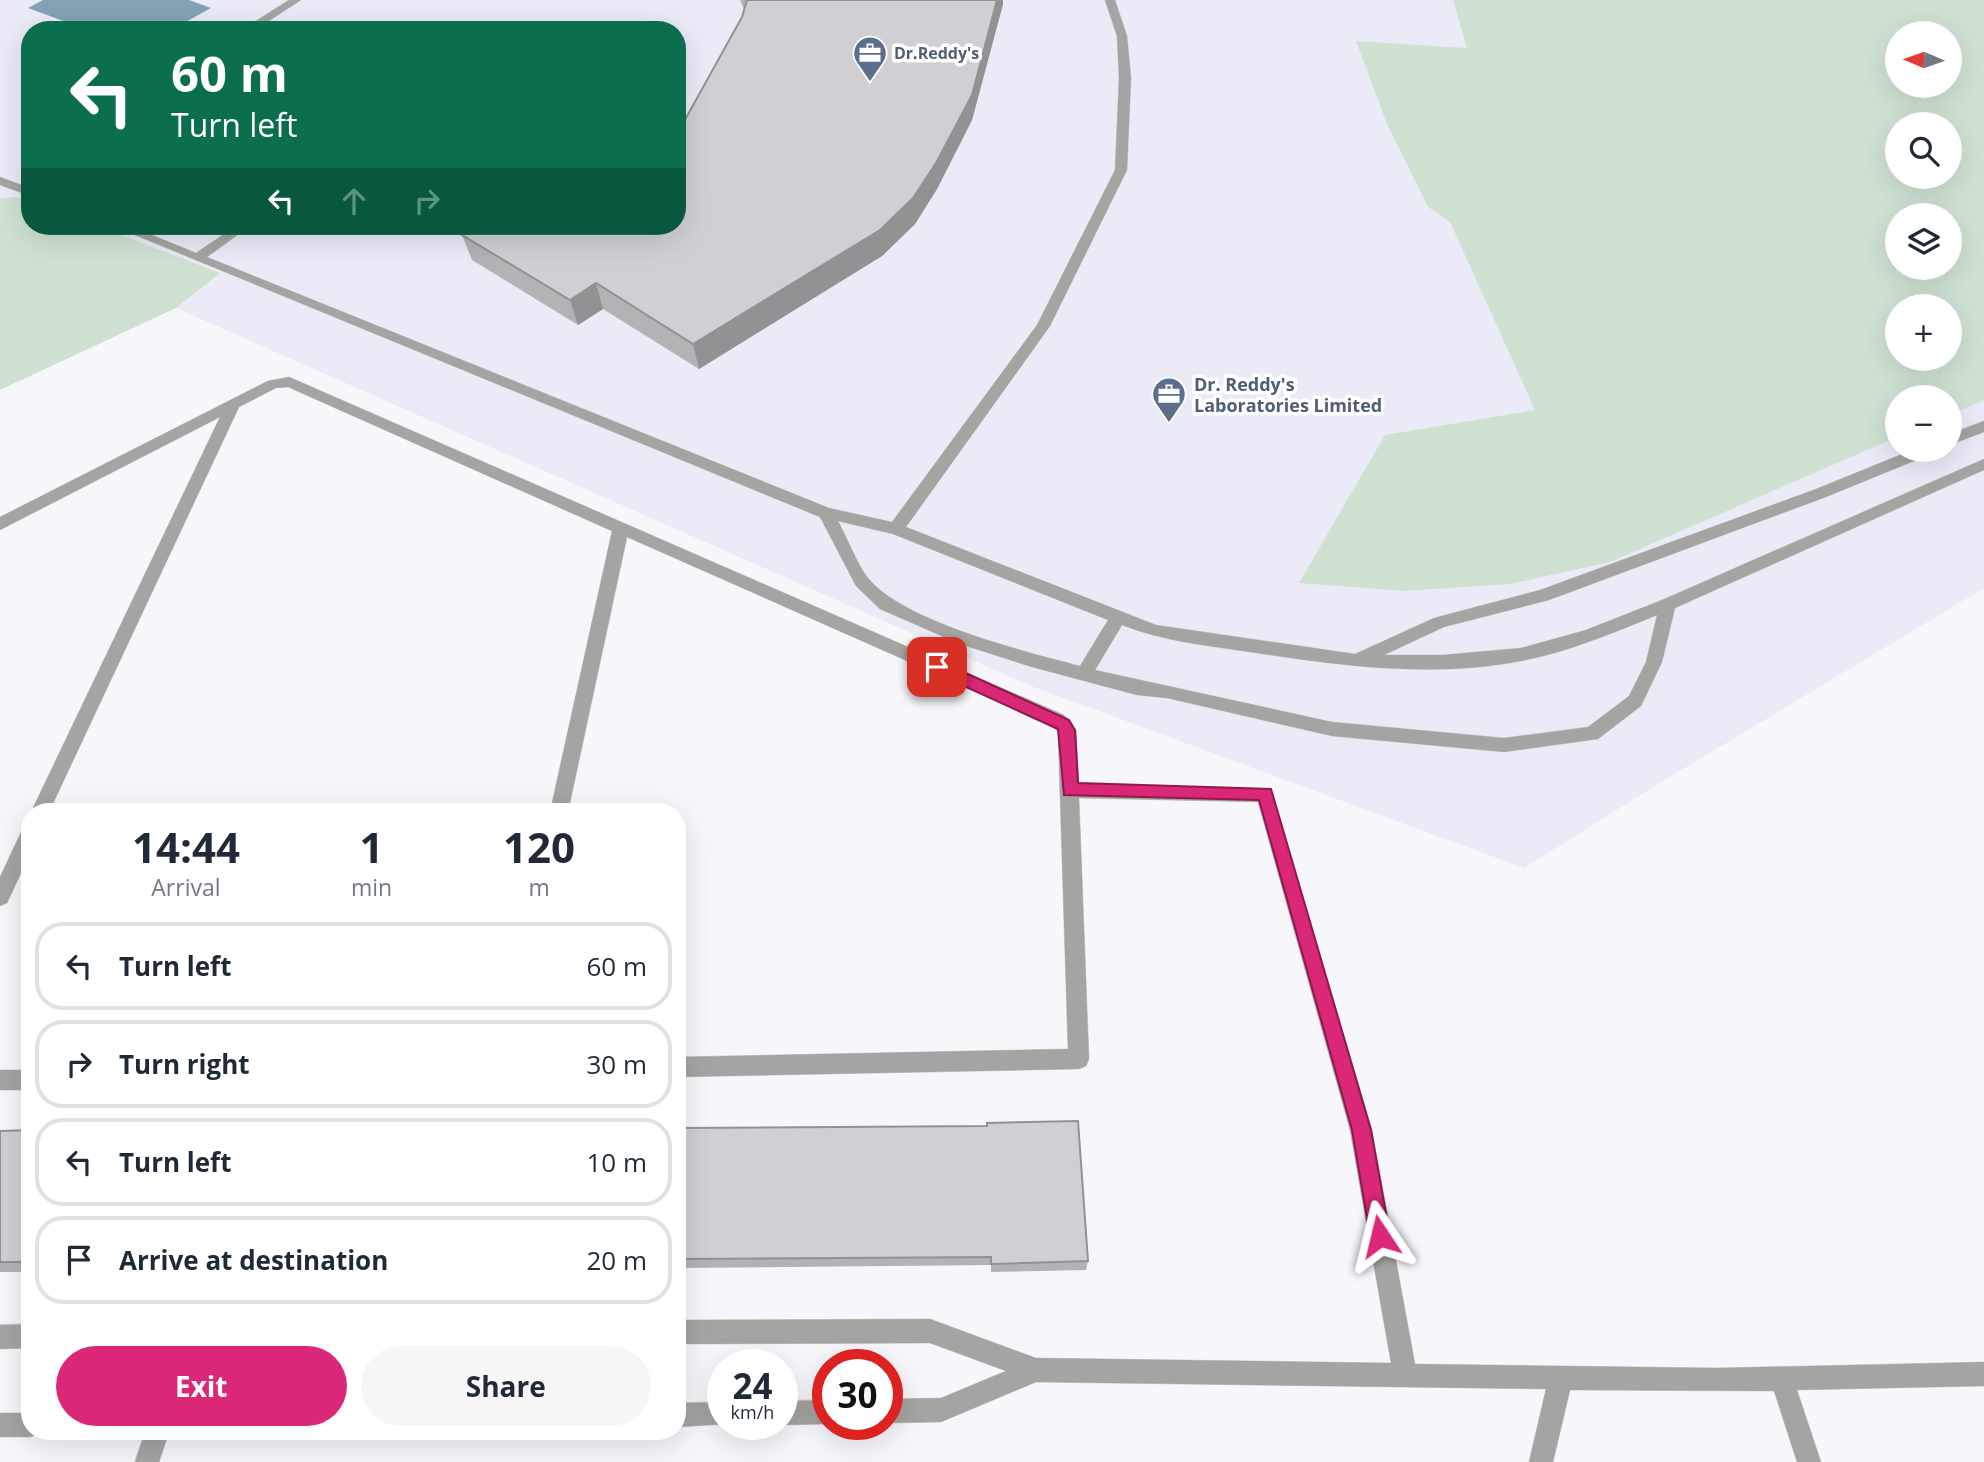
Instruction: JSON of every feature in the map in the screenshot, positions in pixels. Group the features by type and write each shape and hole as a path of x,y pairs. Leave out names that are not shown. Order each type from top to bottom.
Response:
{"street":[{"path":"262,21 296,0"},
{"path":"895,529 1043,326 1121,170 1125,78 1122,36 1110,0"},
{"path":"0,181 21,189"},
{"path":"142,235 825,513 895,529 1154,631 1354,661 1443,662 1521,655 1590,635 1668,604 1984,464"},
{"path":"198,257 231,235"},
{"path":"0,524 273,384 289,382 1058,720 1067,730 1079,1059 686,1067"},
{"path":"44,803 233,405"},
{"path":"1962,435 1984,426"},
{"path":"1354,661 1440,622 1543,596 1821,493 1897,462"},
{"path":"825,513 862,582 886,605 965,639 1084,674 1332,729 1504,745 1592,734 1635,701 1654,662 1668,604"},
{"path":"561,803 621,527"},
{"path":"1084,674 1118,617"},
{"path":"1070,790 1265,794 1361,1130 1405,1375"},
{"path":"0,897 21,853"},
{"path":"0,1080 21,1080"},
{"path":"686,1332 930,1331 1036,1370 1782,1379 1984,1374"},
{"path":"0,1337 21,1336"},
{"path":"903,1411 941,1410 1036,1370"},
{"path":"1541,1462 1561,1377"},
{"path":"1782,1379 1809,1462"},
{"path":"686,1415 707,1414"},
{"path":"0,1425 21,1425"},
{"path":"147,1462 154,1440"}],"shaded area":[{"name":"Dr. Reddy's Laboratories Limited","path":"0,0 1984,0 1984,588 1653,787 1524,868 1031,686 176,308 0,389"}],"green space":[{"path":"1453,0 1984,0 1984,400 1962,410 1962,385 1885,385 1885,442 1610,562 1510,584 1404,591 1299,583 1385,435 1535,410 1450,222 1428,207 1387,124 1356,41 1467,48"},
{"path":"21,198 21,235 121,235 220,273 176,308 0,390 0,199"}],"water":[{"path":"43,0 189,0 211,8 187,21 63,21 28,8"}],"building":[{"path":"747,0 997,0 972,95 936,163 913,198 880,230 693,344 596,283 570,300 462,235 686,235 686,118 742,17"},
{"path":"1078,1121 1088,1261 991,1264 991,1257 686,1259 686,1128 987,1126 987,1123"},
{"path":"21,1130 21,1262 0,1262 0,1131"}],"place":[{"name":"Dr.Reddy's","path":"870,83"},
{"name":"Dr. Reddy's Laboratories Limited","path":"1169,424"}],"route":[{"path":"937,667 1058,720 1067,730 1070,790 1265,794 1361,1130 1380,1236"}]}
